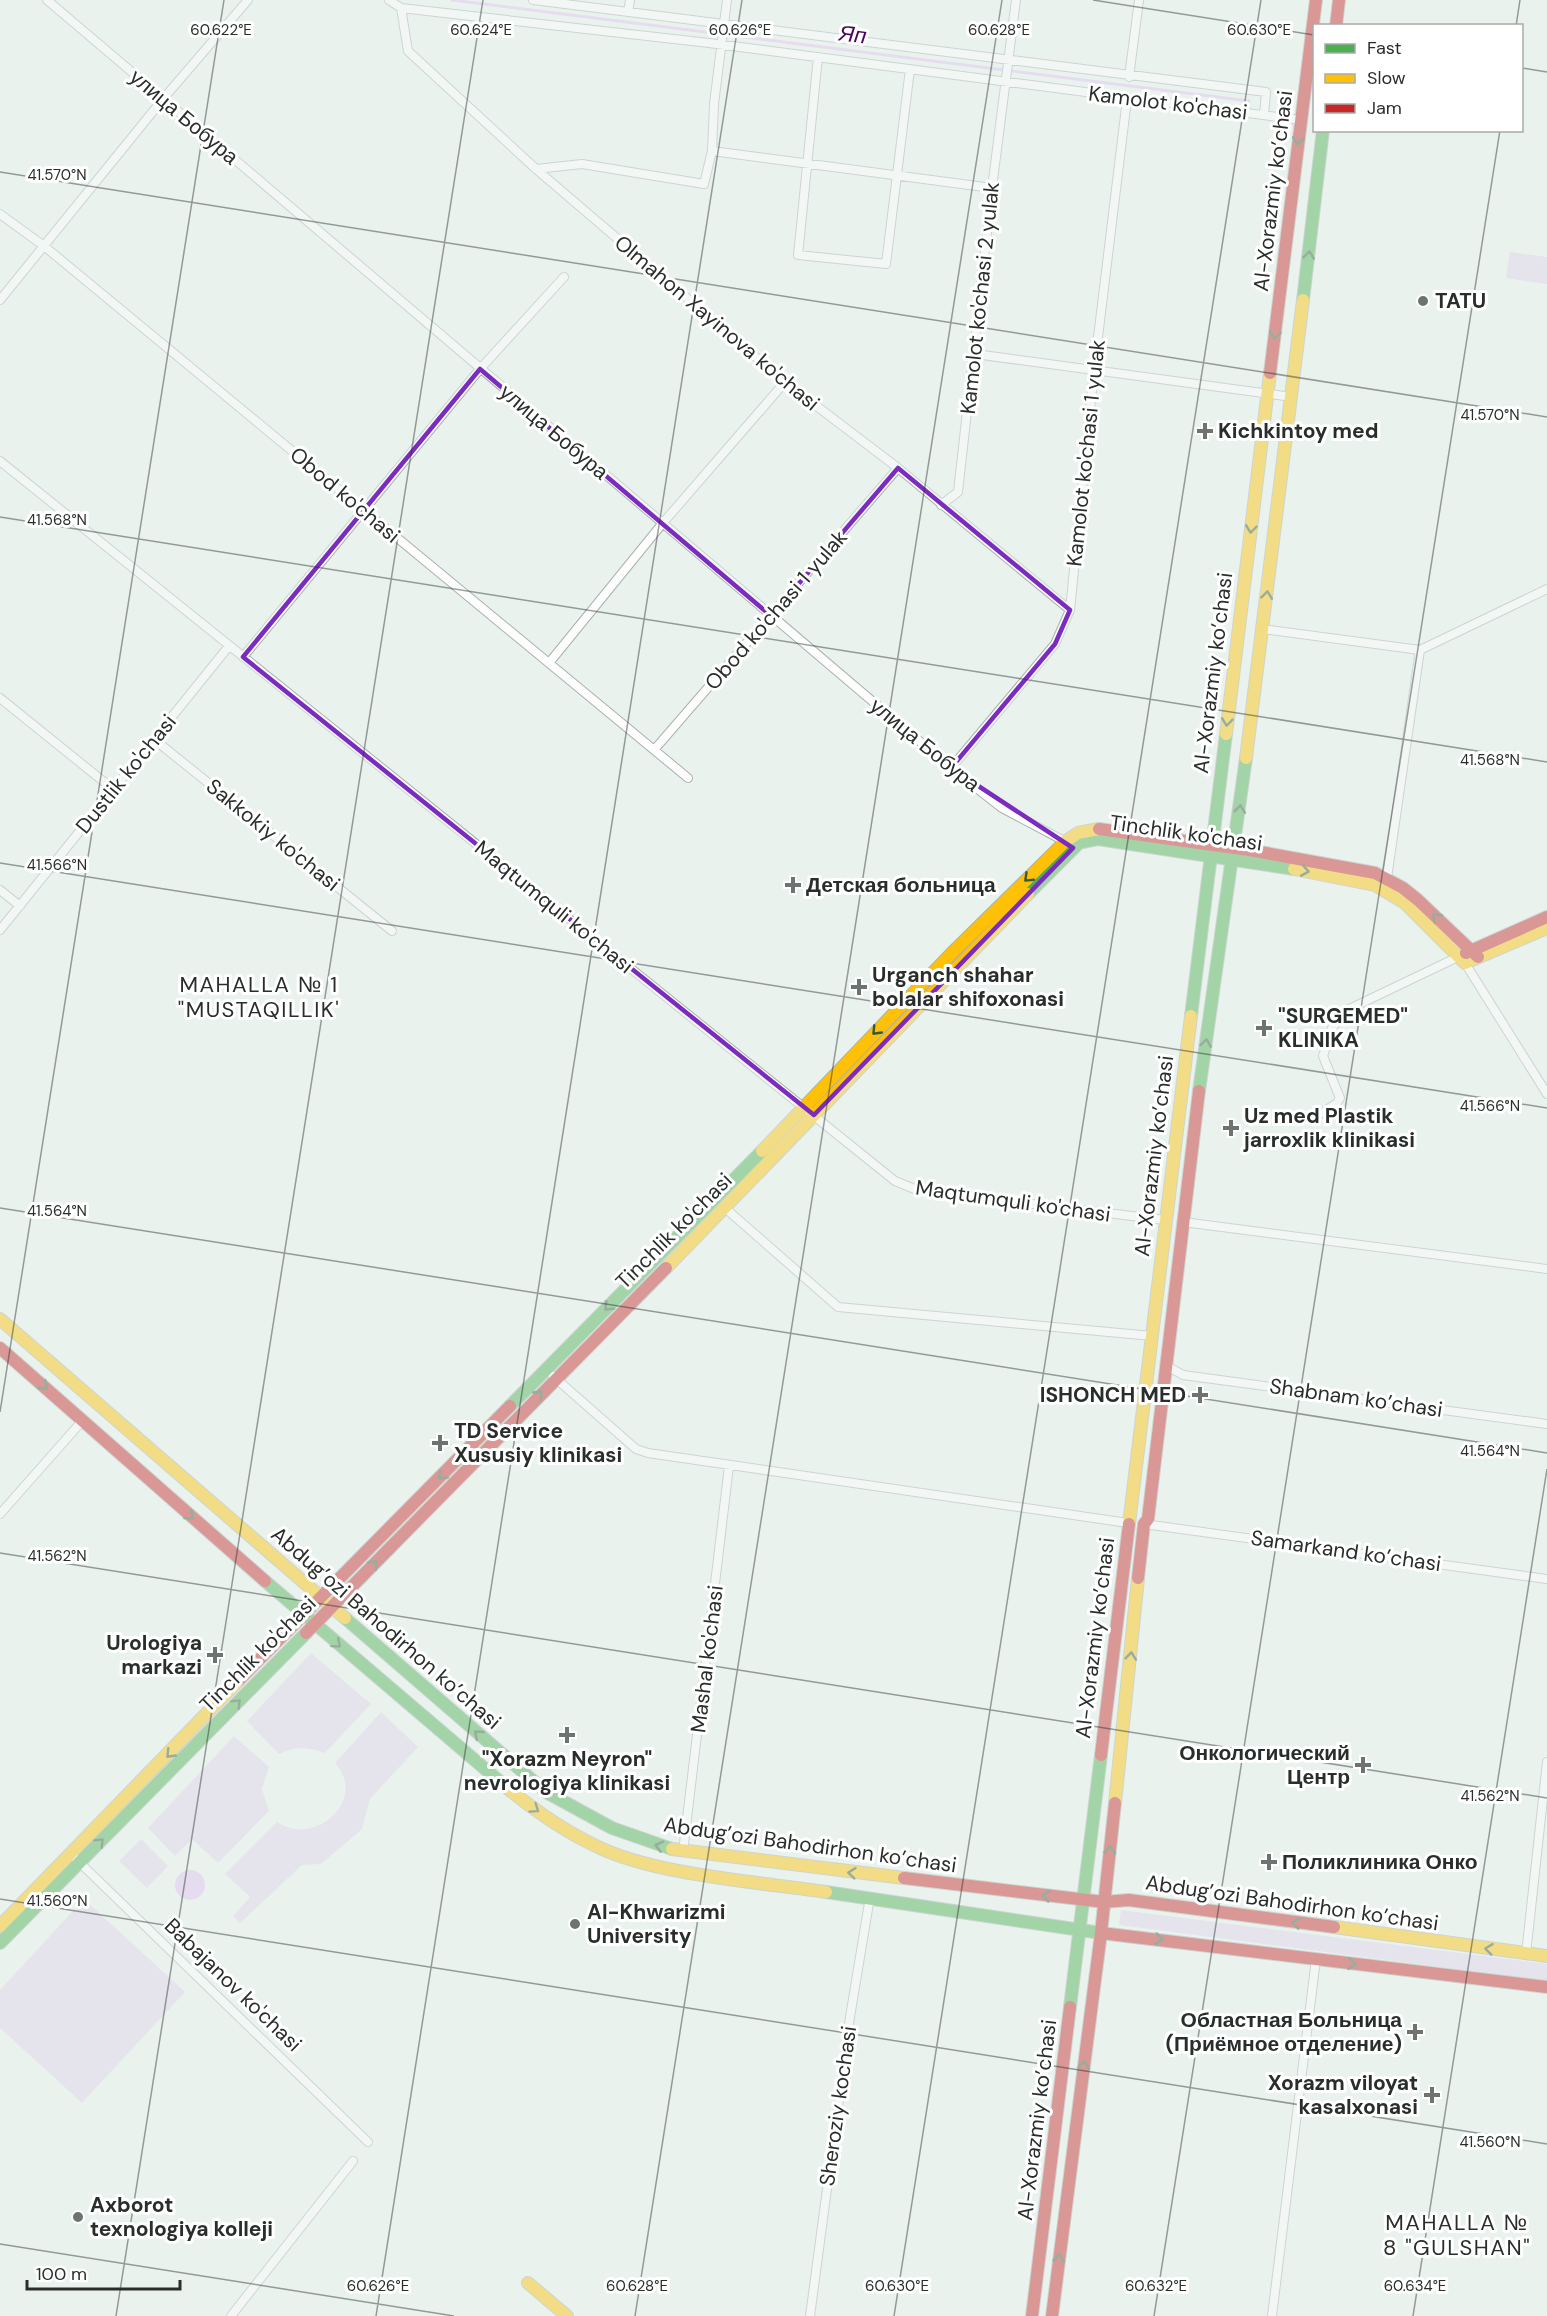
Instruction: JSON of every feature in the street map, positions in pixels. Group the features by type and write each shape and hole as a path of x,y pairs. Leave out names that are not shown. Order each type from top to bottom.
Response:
{"main road":[{"name":"Al-Xorazmiy ko’chasi","path":"1032,2316 1316,0"},
{"path":"1336,24 1339,0"},
{"name":"Al-Xorazmiy ko’chasi","path":"1052,2316 1101,1933 1144,1524 1148,1519 1183,1222 1263,629 1323,132"},
{"name":"Tinchlik ko'chasi","path":"0,1943 75,1859 304,1616 551,1374 725,1208 1078,833 1097,829 1211,850 1362,870 1387,878 1418,900 1475,954"},
{"name":"Tinchlik ko'chasi","path":"0,1926 75,1859 331,1608 802,1106 959,945 1069,844"},
{"name":"Tinchlik ko'chasi","path":"1234,853 1364,882 1385,889 1405,903 1462,959"},
{"path":"1475,954 1547,917"},
{"path":"1462,959 1547,927"},
{"name":"Abdug’ozi Bahodirhon ko’chasi","path":"0,1319 546,1792 576,1812 608,1829 683,1852 746,1861 1083,1900 1104,1902 1129,1900 1547,1956"},
{"name":"Abdug’ozi Bahodirhon ko’chasi","path":"0,1348 314,1625 534,1809 597,1847 640,1862 742,1880 870,1897 1101,1933 1547,1987"},
{"path":"742,1880 746,1861"},
{"path":"528,2283 567,2316"}],"street":[{"name":"улица Бобура","path":"47,0 951,768 1002,808 1069,844"},
{"path":"0,300 163,99 248,0"},
{"name":"Kamolot ko'chasi","path":"389,0 401,8 818,57 1127,99 1264,115 1266,92 1129,77 532,0"},
{"path":"628,12 630,0"},
{"path":"536,169 582,164 704,184 712,151 720,46 727,0"},
{"name":"Kamolot ko'chasi 2 yulak","path":"941,505 958,492 992,188 1016,0"},
{"path":"1129,77 1139,0"},
{"name":"Olmahon Xayinova ko'chasi","path":"401,8 408,51 536,169 785,382 898,468 1070,610"},
{"path":"818,57 798,255 886,264 910,69"},
{"name":"Kamolot ko'chasi 1 yulak","path":"951,768 1055,644 1070,610 1094,370 1127,99"},
{"path":"1264,115 1300,120"},
{"path":"712,151 992,188"},
{"name":"Obod ko'chasi","path":"0,214 44,246 688,778"},
{"path":"243,657 480,369 564,277"},
{"path":"975,354 1292,397"},
{"path":"549,663 662,524 785,382"},
{"name":"Maqtumquli ko'chasi","path":"0,461 895,1180 911,1189 1165,1221"},
{"name":"Obod ko'chasi 1 yulak","path":"654,750 898,468"},
{"path":"1263,629 1420,650 1547,589"},
{"name":"Dustlik ko'chasi","path":"0,930 229,646"},
{"path":"1387,878 1420,650"},
{"path":"0,699 114,790"},
{"name":"Sakkokiy ko'chasi","path":"155,740 392,931"},
{"path":"0,890 20,906"},
{"path":"1311,1120 1337,1103 1340,1098 1323,1056 1332,1028 1345,1011 1462,959 1547,1094"},
{"path":"725,1208 838,1307 1152,1336"},
{"path":"1183,1222 1547,1269"},
{"name":"Shabnam ko’chasi","path":"1167,1366 1183,1375 1547,1424"},
{"path":"551,1374 636,1449 648,1453 1128,1523"},
{"path":"0,1514 82,1420"},
{"name":"Mashal ko'chasi","path":"683,1852 729,1466"},
{"name":"Samarkand ko’chasi","path":"1144,1524 1547,1579"},
{"path":"1526,1954 1547,1762"},
{"name":"Babajanov ko'chasi","path":"75,1859 368,2142"},
{"name":"Sheroziy kochasi","path":"810,2316 849,2027 870,1897"},
{"path":"1272,2316 1316,1959"},
{"path":"231,2316 353,2161"}],"highlighted area":[{"path":"480,369 771,616 898,468 1070,610 1055,644 951,768 1073,848 814,1115 243,657"}],"shaded area":[{"path":"1510,252 1547,257 1547,284 1506,278"},
{"path":"311,1653 371,1704 325,1753 302,1748 279,1754 247,1721"},
{"path":"381,1712 418,1747 370,1799 362,1829 321,1864 302,1865 240,1923 233,1916 250,1897 225,1874 277,1822 292,1828 307,1829 333,1816 341,1804 345,1791 344,1777 335,1763"},
{"path":"234,1736 269,1767 262,1789 269,1811 218,1863 192,1839 175,1856 148,1828"},
{"path":"141,1839 168,1866 147,1888 119,1861"},
{"path":"190,1870 200,1875 205,1885 200,1895 190,1900 180,1895 175,1885 180,1875"},
{"path":"84,1899 185,1992 82,2103 0,2028 0,1990"},
{"path":"1121,1910 1547,1964 1547,1981 1119,1925"}],"waterway":[{"name":"Яп","path":"452,0 1249,101"}],"traffic: fast":[{"path":"1303,300 1323,132"},
{"path":"1191,1016 1226,734"},
{"path":"1199,1091 1246,758"},
{"path":"1028,894 1079,843 1098,839 1294,869"},
{"path":"510,1406 762,1151"},
{"path":"265,1581 511,1791"},
{"path":"345,1618 546,1792 612,1828 672,1849"},
{"path":"0,1943 306,1633"},
{"path":"1070,2007 1101,1755"},
{"path":"826,1892 1101,1933"}],"traffic: slow":[{"path":"1246,758 1303,300"},
{"path":"1226,734 1270,373"},
{"path":"762,1151 951,954 1066,841 1078,833 1099,829"},
{"path":"1294,869 1375,885 1405,903 1465,963 1547,928"},
{"path":"666,1268 1028,894"},
{"path":"1129,1524 1191,1016"},
{"path":"0,1319 345,1618"},
{"path":"1115,1803 1138,1578"},
{"path":"0,1926 239,1680"},
{"path":"511,1791 563,1828 620,1856 677,1871 826,1892"},
{"path":"672,1849 904,1878"},
{"path":"1334,1927 1547,1956"},
{"path":"528,2283 567,2316"}],"traffic: jam":[{"path":"1313,24 1316,0"},
{"path":"1336,24 1339,0"},
{"path":"1270,373 1313,24"},
{"path":"1099,829 1249,850 1375,873 1403,888 1418,900 1478,957"},
{"path":"1466,953 1547,917"},
{"path":"1138,1578 1144,1524 1148,1519 1199,1091"},
{"path":"306,1633 666,1268"},
{"path":"0,1348 265,1581"},
{"path":"239,1680 510,1406"},
{"path":"1101,1755 1129,1524"},
{"path":"1052,2316 1101,1933 1115,1803"},
{"path":"904,1878 1104,1902"},
{"path":"1104,1902 1129,1900 1334,1927"},
{"path":"1101,1933 1547,1987"},
{"path":"1032,2316 1070,2007"}],"place":[{"name":"TATU","path":"1423,301"},
{"name":"Kichkintoy med","path":"1205,431"},
{"name":"Детская больница","path":"793,885"},
{"name":"Urganch shahar bolalar shifoxonasi","path":"859,987"},
{"name":"\"SURGEMED\" KLINIKA","path":"1264,1028"},
{"name":"Uz med Plastik jarroxlik klinikasi","path":"1231,1128"},
{"name":"ISHONCH MED","path":"1200,1395"},
{"name":"TD Service Xususiy klinikasi","path":"440,1443"},
{"name":"Urologiya markazi","path":"215,1655"},
{"name":"\"Xorazm Neyron\" nevrologiya klinikasi","path":"567,1735"},
{"name":"Онкологический Центр","path":"1363,1765"},
{"name":"Поликлиника Онко","path":"1269,1862"},
{"name":"Al-Khwarizmi University","path":"575,1924"},
{"name":"Областная Больница (Приёмное отделение)","path":"1415,2032"},
{"name":"Xorazm viloyat kasalxonasi","path":"1432,2095"},
{"name":"Axborot texnologiya kolleji","path":"78,2217"}],"district":[{"name":"MAHALLA № 1 \"MUSTAQILLIK'","path":"259,996"},
{"name":"MAHALLA № 8 \"GULSHAN\"","path":"1457,2234"}]}
